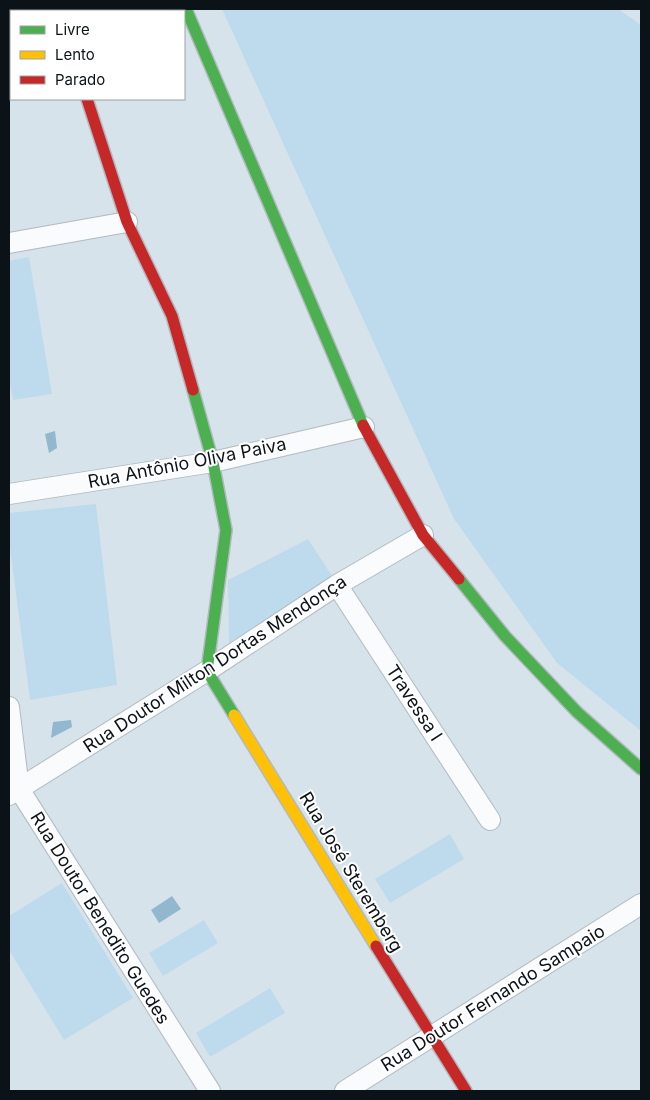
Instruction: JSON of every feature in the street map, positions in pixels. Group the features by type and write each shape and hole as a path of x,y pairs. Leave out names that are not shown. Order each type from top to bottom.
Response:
{"street":[{"path":"186,9 364,427 423,535 505,636 576,712 641,769"},
{"path":"87,100 126,222 172,316 213,462 226,530 207,671"},
{"path":"9,243 126,222"},
{"name":"Rua Antônio Oliva Paiva","path":"9,494 213,462 364,427"},
{"name":"Rua Doutor Milton Dortas Mendonça","path":"14,792 207,671 337,585 423,535"},
{"name":"Travessa I","path":"337,585 490,820"},
{"name":"Rua José Steremberg","path":"207,671 466,1091"},
{"name":"Rua Doutor Benedito Guedes","path":"9,707 14,792 210,1091"},
{"name":"Rua Doutor Fernando Sampaio","path":"345,1091 432,1038 641,904"}],"shaded area":[{"path":"222,9 618,9 641,25 641,731 557,663 454,519"},
{"path":"29,257 52,394 13,400 9,379 9,261"},
{"path":"55,431 57,448 49,453 45,434"},
{"path":"96,504 117,685 30,700 9,540 9,513"},
{"path":"308,539 334,579 229,643 228,580"},
{"path":"71,720 72,727 51,738 53,722"},
{"path":"450,834 464,859 390,903 375,879"},
{"path":"62,883 133,998 64,1040 9,950 9,916"},
{"path":"172,896 181,909 159,923 151,910"},
{"path":"204,920 218,943 163,976 149,953"},
{"path":"270,988 285,1013 210,1057 196,1033"}],"traffic: fast":[{"path":"186,9 363,425"},
{"path":"193,390 213,462 226,530 207,671 234,715"},
{"path":"459,579 505,636 577,712 641,769"}],"traffic: slow":[{"path":"234,715 376,946"}],"traffic: jam":[{"path":"87,100 127,222 172,316 193,390"},
{"path":"363,425 423,535 459,579"},
{"path":"376,946 466,1091"}]}
